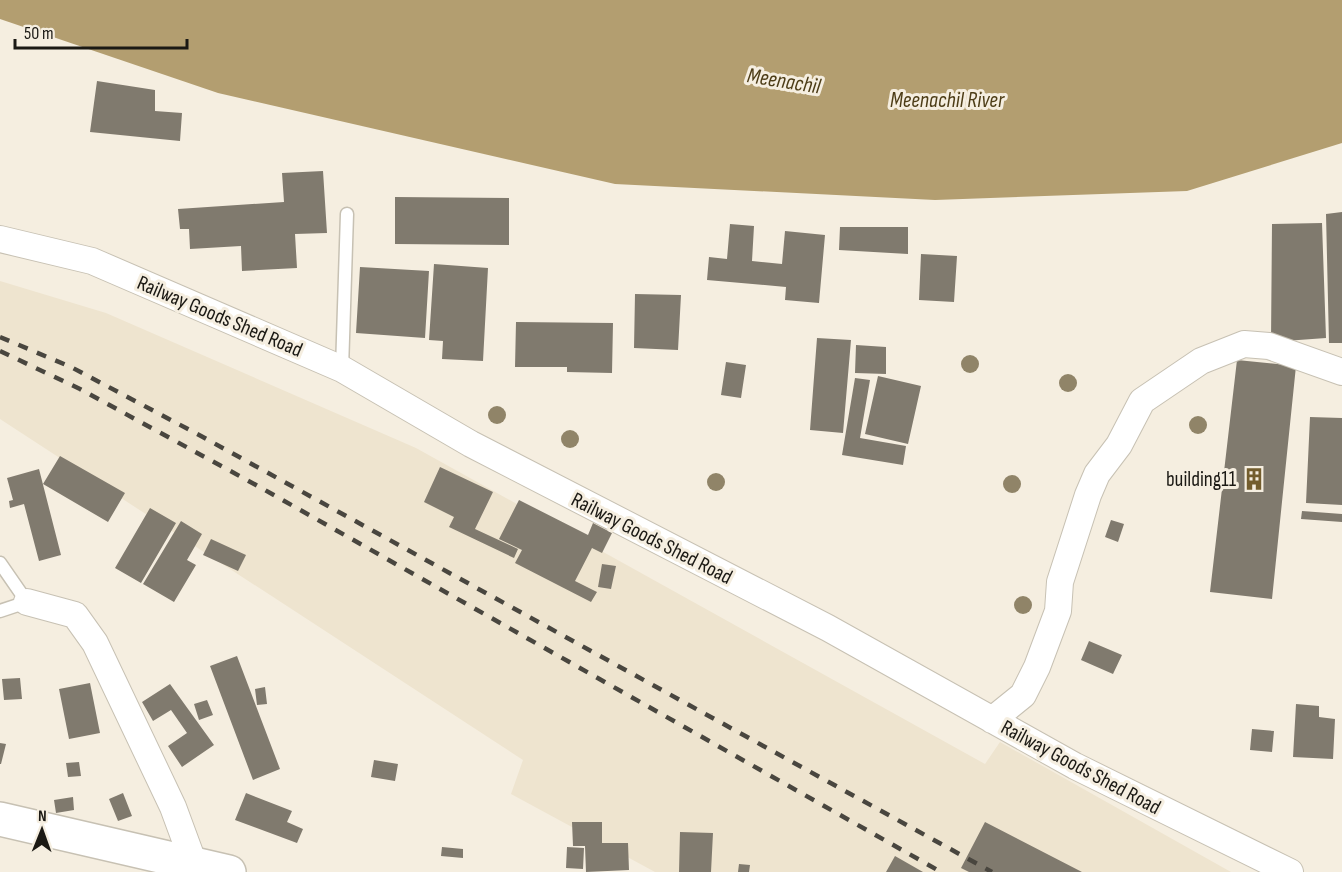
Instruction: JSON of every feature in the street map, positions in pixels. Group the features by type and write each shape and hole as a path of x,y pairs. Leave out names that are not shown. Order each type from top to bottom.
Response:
{"main road":[{"path":"0,819 229,872"}],"street":[{"name":"Railway Goods Shed Road","path":"0,239 92,261 342,369 471,444 828,628 1075,766 1290,872"},
{"path":"992,720 1023,695 1037,667 1058,611 1060,582 1088,495 1097,474 1119,445 1142,401 1201,361 1244,344 1269,346 1342,372"},
{"path":"27,602 75,615 95,643 172,807 194,864"}],"lane":[{"path":"342,369 347,214"},
{"path":"0,563 27,602 0,611"}],"shaded area":[{"path":"0,281 106,313 416,448 985,764 1000,742 1231,872 655,872 511,794 523,760 0,419"}],"water":[{"name":"Meenachil River","path":"0,0 1342,0 1342,143 1187,191 935,200 615,184 218,93 0,19"}],"building":[{"path":"97,81 155,90 155,111 182,113 180,141 90,132"},
{"path":"323,171 327,233 295,234 297,268 242,271 241,246 190,249 189,229 180,229 178,209 284,202 282,173"},
{"path":"395,197 509,198 509,245 395,244"},
{"path":"1342,212 1342,343 1329,343 1326,214"},
{"path":"1322,223 1326,338 1271,342 1272,224"},
{"path":"730,224 754,226 752,261 782,264 785,231 825,235 819,303 785,300 786,287 707,280 709,257 727,259"},
{"path":"840,227 908,227 908,254 839,250"},
{"path":"921,254 957,256 954,302 919,300"},
{"path":"434,264 488,268 483,361 442,359 443,341 429,340"},
{"path":"360,267 429,271 425,338 356,333"},
{"path":"635,294 681,295 678,350 634,348"},
{"path":"516,322 613,323 612,373 567,372 567,367 515,367"},
{"path":"817,338 851,340 843,433 810,430"},
{"path":"856,345 886,347 886,374 855,373"},
{"name":"building11","path":"1237,360 1296,366 1272,599 1210,592"},
{"path":"726,362 746,365 741,398 721,395"},
{"path":"878,376 921,386 908,444 865,434"},
{"path":"855,378 870,380 860,438 906,446 903,465 842,455"},
{"path":"1310,417 1342,418 1342,505 1306,503"},
{"path":"60,456 125,493 108,522 43,484"},
{"path":"440,467 493,492 475,529 518,549 514,558 449,527 454,517 424,502"},
{"path":"39,469 61,555 39,561 24,504 10,508 9,501 13,500 7,478"},
{"path":"519,500 588,535 593,523 612,533 602,553 592,548 575,581 597,592 591,602 515,563 522,550 499,539"},
{"path":"150,508 176,523 141,583 115,568"},
{"path":"1302,511 1342,514 1342,522 1301,519"},
{"path":"1111,520 1124,524 1118,542 1105,537"},
{"path":"181,521 202,534 187,560 196,565 174,602 143,584"},
{"path":"211,539 246,555 238,571 203,555"},
{"path":"602,564 616,566 611,589 598,587"},
{"path":"1089,641 1122,655 1113,674 1081,660"},
{"path":"237,656 280,769 253,780 210,666"},
{"path":"20,678 22,699 4,700 2,679"},
{"path":"90,683 100,733 69,739 59,689"},
{"path":"170,684 214,745 182,767 168,746 187,733 171,710 153,721 142,702"},
{"path":"265,687 267,704 257,705 255,689"},
{"path":"207,700 213,715 199,720 194,704"},
{"path":"1296,704 1319,706 1319,717 1335,719 1333,759 1293,757"},
{"path":"1252,729 1274,731 1272,752 1250,750"},
{"path":"0,743 6,744 1,764 0,764"},
{"path":"374,760 398,764 395,781 371,777"},
{"path":"79,762 81,776 68,777 66,763"},
{"path":"123,793 132,816 118,821 109,799"},
{"path":"246,793 292,811 287,822 303,829 297,843 235,820"},
{"path":"73,797 74,810 56,813 54,800"},
{"path":"572,822 602,822 602,843 628,843 629,870 586,872 585,846 573,846"},
{"path":"985,822 1082,872 969,872 961,868"},
{"path":"680,832 713,833 711,872 679,872"},
{"path":"442,847 463,849 463,858 441,856"},
{"path":"567,847 584,848 583,869 566,868"},
{"path":"895,856 923,872 886,872"},
{"path":"739,864 750,865 749,872 738,872"}],"railway":[{"path":"0,337 71,367 201,436 992,872"},
{"path":"0,351 80,389 256,485 941,872"}],"place":[{"name":"building11","path":"1254,479"}],"water label":[{"name":"Meenachil","path":"784,80"}]}
